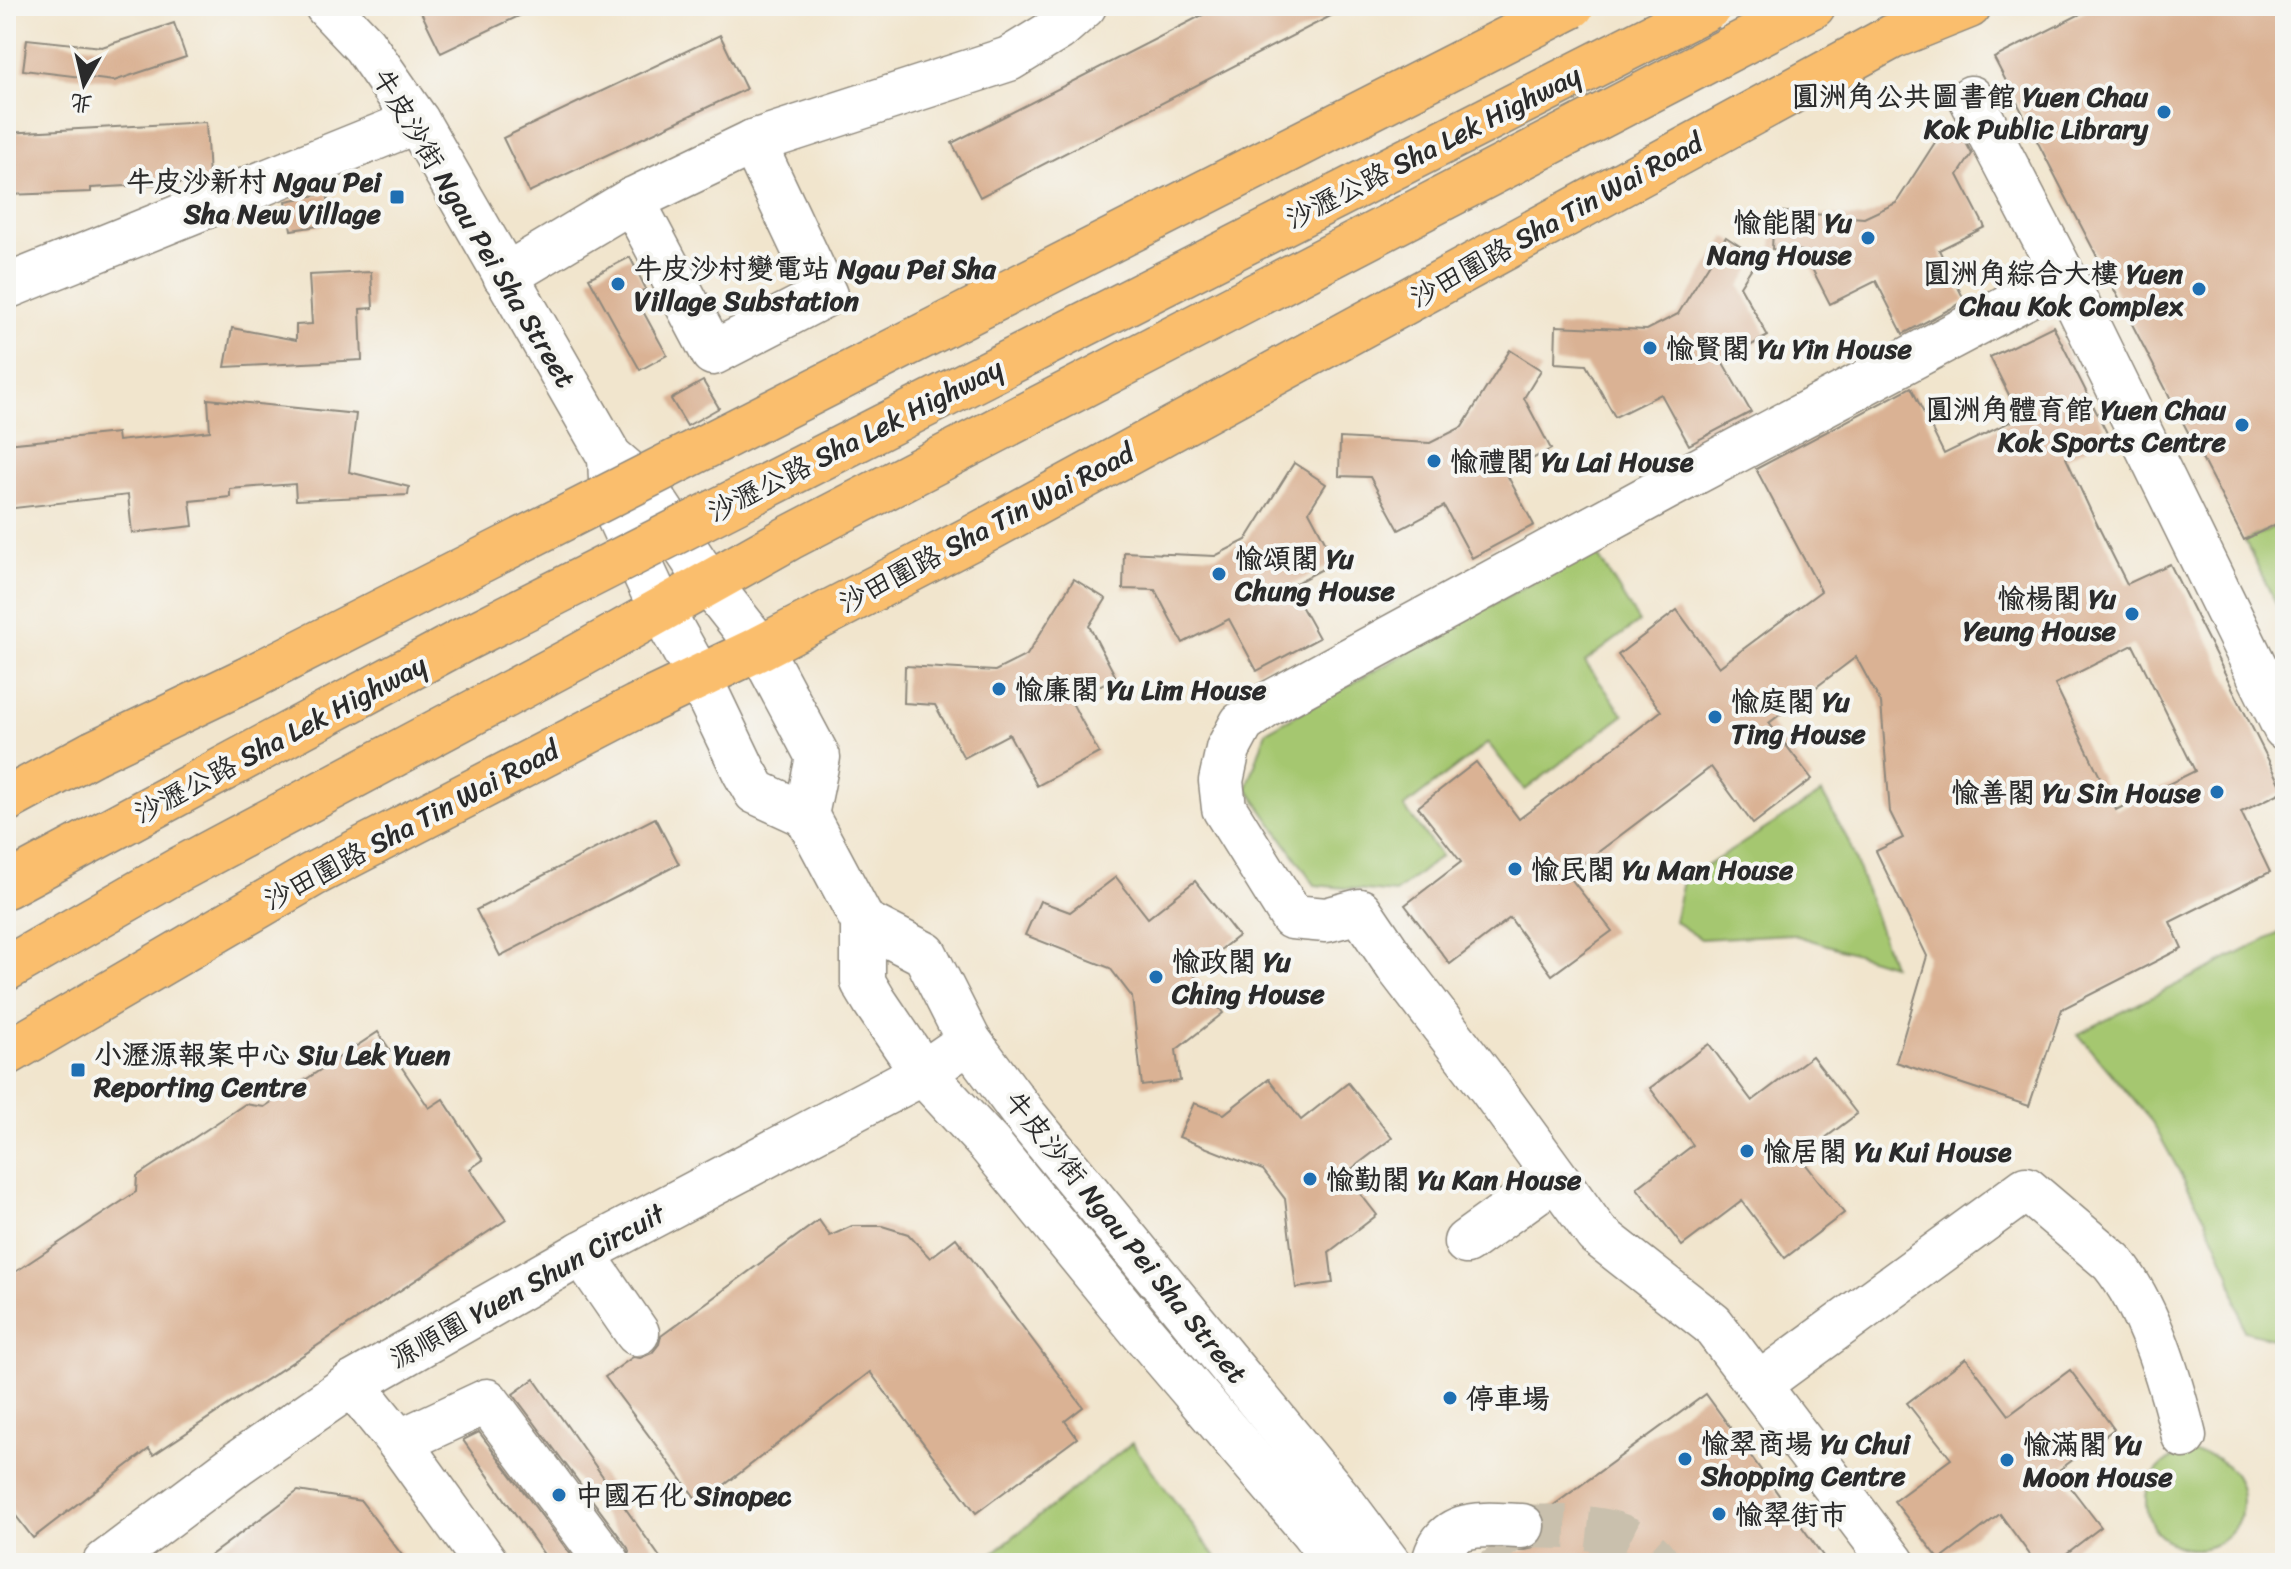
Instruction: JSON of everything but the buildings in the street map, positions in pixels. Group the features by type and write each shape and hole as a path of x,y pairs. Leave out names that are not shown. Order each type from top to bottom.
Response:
{"main road":[{"path":"6,800 93,753 250,678 1572,6"},
{"name":"沙瀝公路 Sha Lek Highway","path":"6,886 463,640 1711,6"},
{"path":"6,969 180,869 579,656 789,538 1813,6"},
{"name":"沙田圍路 Sha Tin Wai Road","path":"6,1054 312,875 636,707 700,679 985,530 1892,37 1969,6"},
{"path":"6,782 93,753"}],"street":[{"name":"牛皮沙街 Ngau Pei Sha Street","path":"327,6 364,45 417,121 610,457 645,487 708,582 760,648 818,757 806,815"},
{"path":"505,276 632,200 753,142 1009,59 1050,35 1084,6"},
{"path":"1971,98 2064,277 2285,728"},
{"path":"6,287 417,121"},
{"path":"632,200 713,353 825,295 753,142"},
{"path":"1893,1563 1712,1324 1597,1234 1398,967 1360,911 1326,920 1292,917 1224,808 1221,781 1228,749 1242,723 1267,705 1743,447 1808,427 2064,277"},
{"name":"牛皮沙街 Ngau Pei Sha Street","path":"610,457 612,503 661,609 756,792 806,815 863,922 863,982 923,1073 989,1144 1336,1563"},
{"name":"牛皮沙街 Ngau Pei Sha Street","path":"863,922 925,954 969,1041 1025,1116 1343,1503 1388,1563"},
{"name":"源順圍 Yuen Shun Circuit","path":"105,1563 238,1463 352,1384 582,1253 923,1073 969,1041"},
{"path":"1466,1242 1555,1178"},
{"path":"1758,1385 2026,1189 2112,1262 2123,1275 2163,1359 2184,1436"},
{"path":"582,1253 637,1333"},
{"path":"352,1384 399,1442 486,1563"},
{"path":"399,1442 487,1401 608,1563"},
{"path":"1434,1563 1443,1539 1453,1532 1496,1533"}],"green space":[{"path":"2285,521 2285,622 2245,541"},
{"path":"1593,548 1639,622 1585,662 1624,715 1525,790 1488,743 1404,807 1441,856 1395,893 1315,885 1247,788 1266,732"},
{"path":"1822,793 1849,842 1892,965 1791,934 1701,939 1674,921 1683,881"},
{"path":"2285,930 2285,1341 2244,1331 2229,1271 2206,1220 2152,1122 2078,1034"},
{"path":"1132,1443 1220,1563 980,1563"},
{"path":"2194,1453 2212,1456 2228,1467 2239,1483 2242,1501 2239,1519 2228,1535 2212,1546 2194,1549 2176,1546 2160,1535 2149,1519 2146,1501 2149,1483 2160,1467 2176,1456"}],"tunnel":[{"path":"1522,1526 1614,1533 1645,1549 1658,1563"},
{"path":"1491,1547 1502,1563"}],"place":[{"name":"圓洲角公共圖書館 Yuen Chau Kok Public Library","path":"2164,112"},
{"name":"牛皮沙新村 Ngau Pei Sha New Village","path":"397,197"},
{"name":"愉能閣 Yu Nang House","path":"1868,238"},
{"name":"牛皮沙村變電站 Ngau Pei Sha Village Substation","path":"618,284"},
{"name":"圓洲角綜合大樓 Yuen Chau Kok Complex","path":"2199,289"},
{"name":"愉賢閣 Yu Yin House","path":"1650,348"},
{"name":"圓洲角體育館 Yuen Chau Kok Sports Centre","path":"2242,425"},
{"name":"愉禮閣 Yu Lai House","path":"1434,461"},
{"name":"愉頌閣 Yu Chung House","path":"1219,574"},
{"name":"愉楊閣 Yu Yeung House","path":"2132,614"},
{"name":"愉廉閣 Yu Lim House","path":"999,689"},
{"name":"愉庭閣 Yu Ting House","path":"1715,717"},
{"name":"愉善閣 Yu Sin House","path":"2217,792"},
{"name":"愉民閣 Yu Man House","path":"1515,869"},
{"name":"愉政閣 Yu Ching House","path":"1156,977"},
{"name":"小瀝源報案中心 Siu Lek Yuen Reporting Centre","path":"78,1070"},
{"name":"愉居閣 Yu Kui House","path":"1747,1151"},
{"name":"愉勤閣 Yu Kan House","path":"1310,1179"},
{"name":"停車場","path":"1450,1398"},
{"name":"愉翠商場 Yu Chui Shopping Centre","path":"1685,1459"},
{"name":"愉滿閣 Yu Moon House","path":"2007,1460"},
{"name":"中國石化 Sinopec","path":"559,1495"},
{"name":"愉翠街市","path":"1719,1514"}]}
